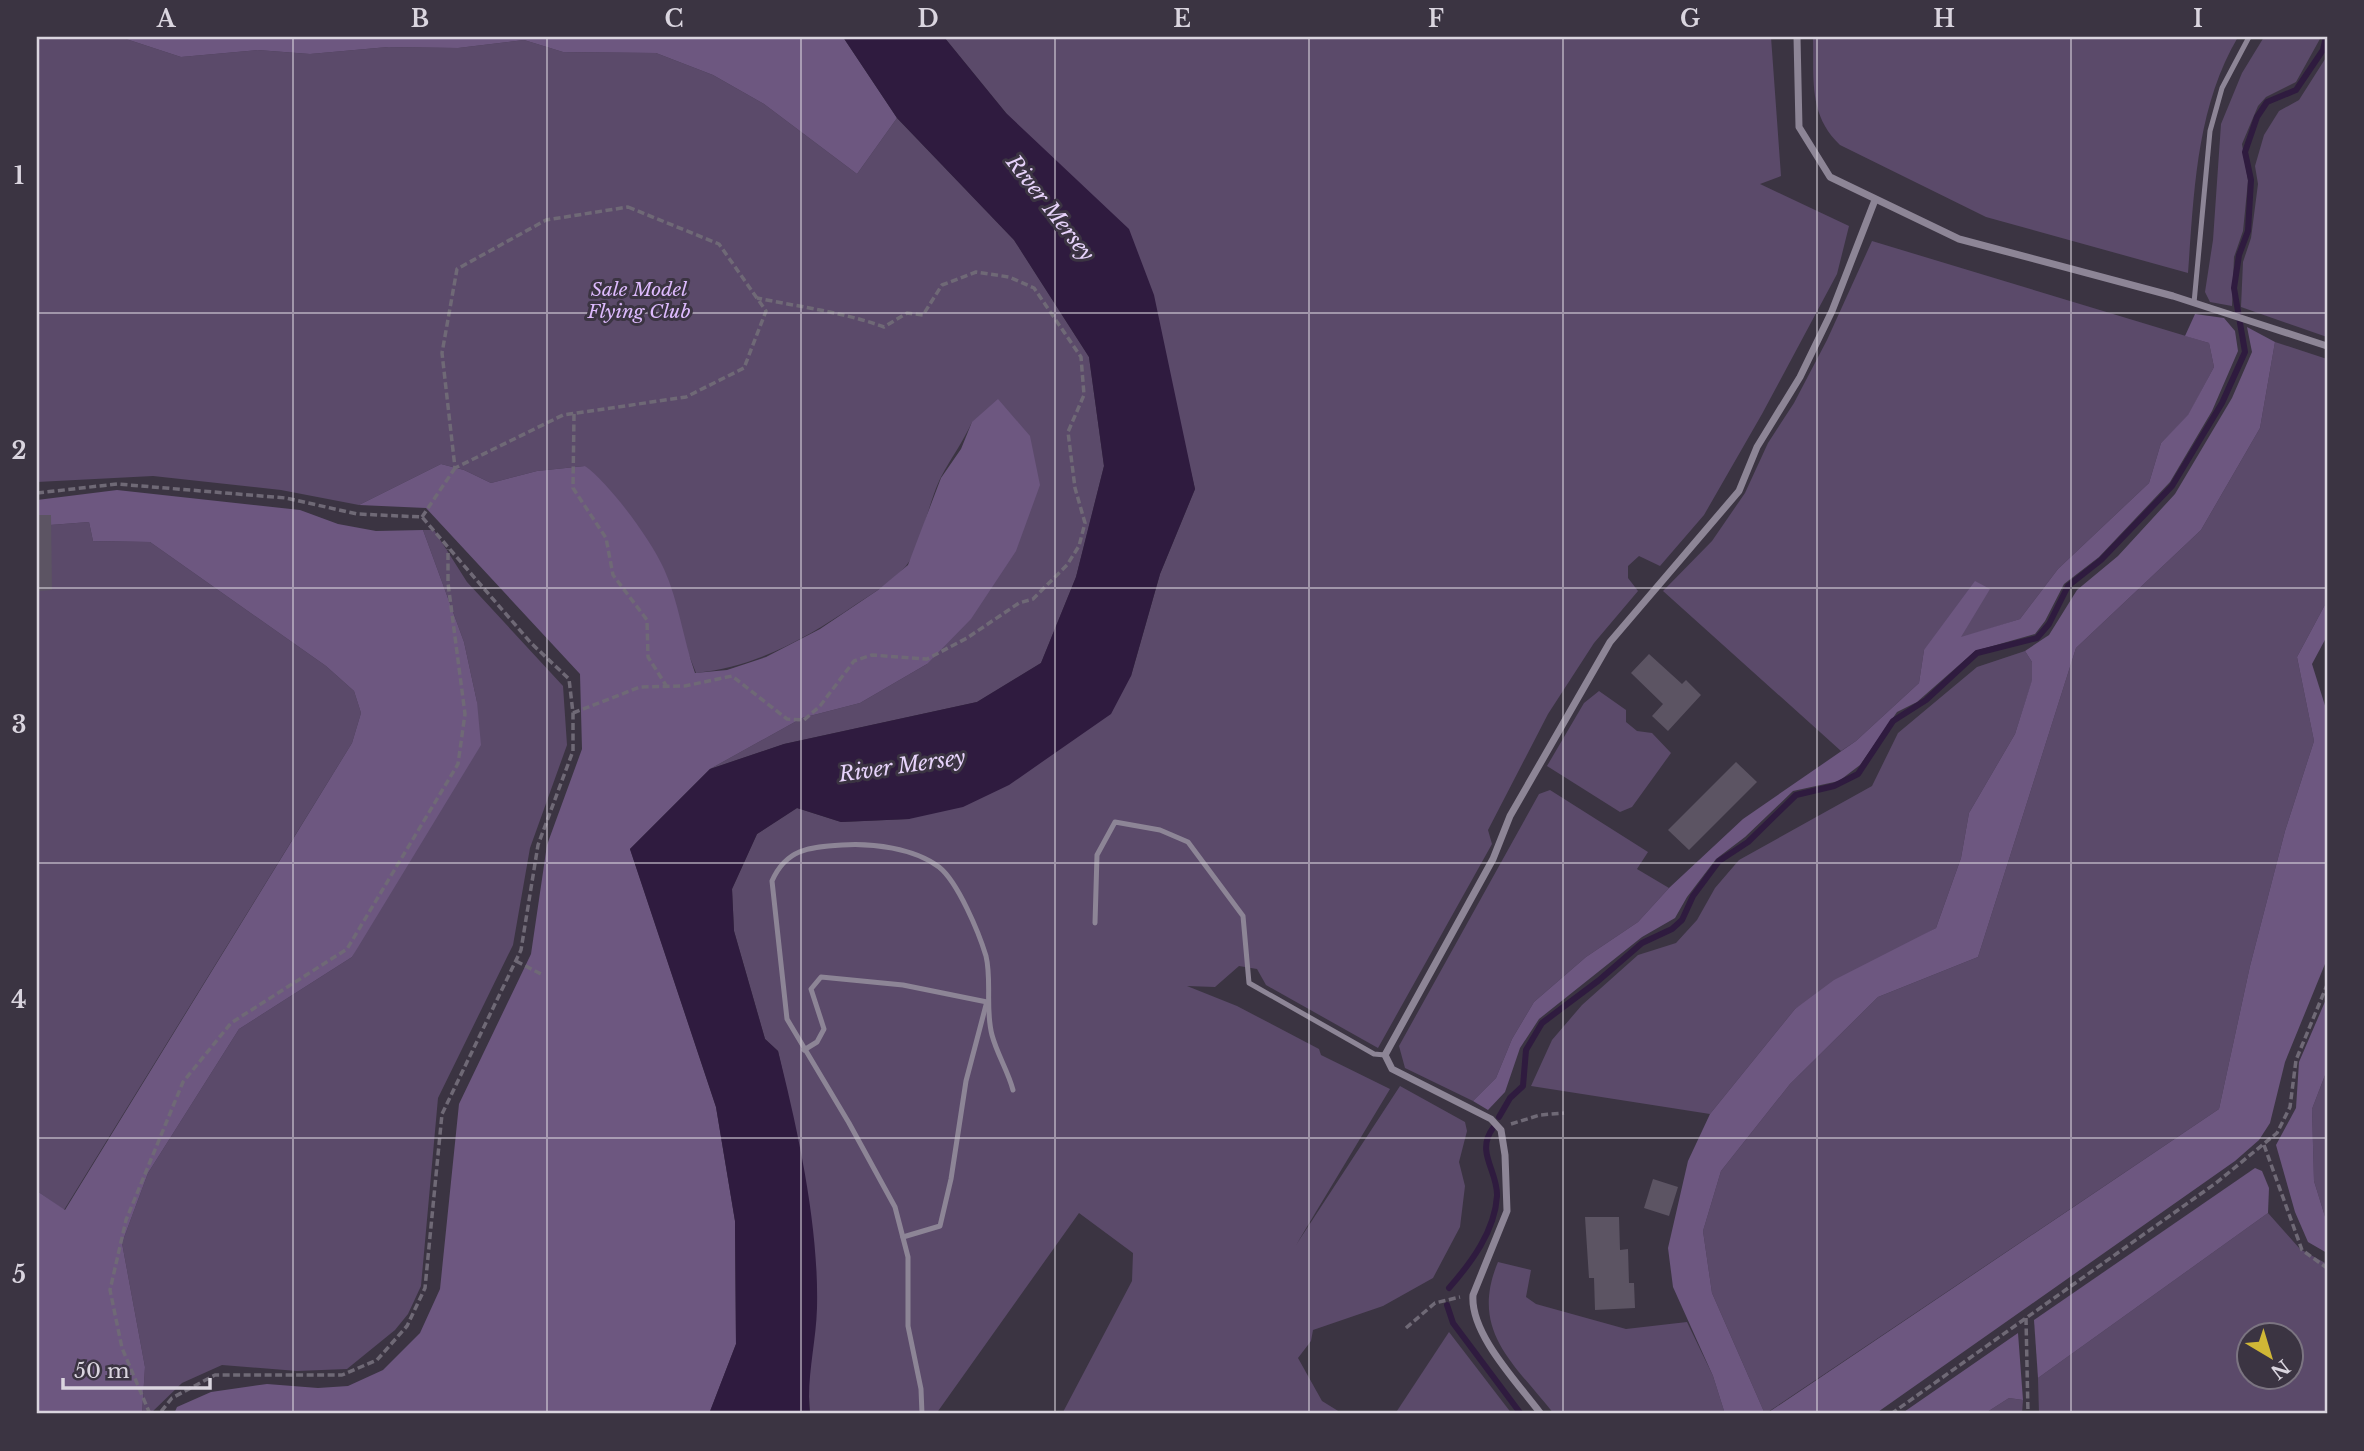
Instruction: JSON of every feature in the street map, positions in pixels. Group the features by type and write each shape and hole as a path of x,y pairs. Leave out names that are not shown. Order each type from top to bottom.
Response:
{"street":[{"path":"1797,37 1799,127 1830,177 1959,239 2252,319 2327,346"},
{"path":"1541,1414 1474,1318 1473,1299 1507,1212 1501,1130 1491,1119 1392,1069 1385,1055 1493,859 1510,816 1610,642 1739,491 1757,447 1800,377 1832,311 1875,200"}],"lane":[{"path":"2194,303 2210,131 2222,88 2249,37"},
{"path":"1095,923 1097,855 1115,822 1160,830 1188,842 1244,916 1249,983 1374,1054 1385,1055"},
{"path":"922,1414 921,1389 908,1326 908,1257 895,1207 786,1019 772,881 780,863 800,851 842,845 872,846 906,852 939,867 959,894 986,957 987,1002 992,1035 1013,1090"},
{"path":"804,1050 817,1042 824,1029 811,989 821,976 903,985 987,1002"},
{"path":"903,1237 940,1226 951,1179 966,1081 987,1002"}],"path":[{"path":"422,517 454,468 563,415 686,397 744,368 766,311 719,244 628,207 546,220 457,268 442,353 454,468"},
{"path":"573,713 640,687 685,686 732,676 787,719 804,720 820,706 854,661 872,655 927,659 967,638 1019,603 1033,599 1067,565 1079,546 1085,523 1075,488 1068,432 1083,395 1081,357 1034,288 1009,277 976,272 942,285 923,315 907,313 884,327 845,313 832,314 757,298"},
{"path":"573,414 573,488 606,538 613,575 647,621 648,657 667,687"},
{"path":"37,493 117,484 286,498 357,514 422,517 531,643 569,679 573,713 572,751 538,845 521,950 442,1114 425,1288 407,1326 377,1360 342,1375 215,1375 172,1398 159,1414"},
{"path":"150,1414 122,1348 110,1290 126,1220 183,1082 231,1023 347,949 458,764 465,713 448,583 448,547"},
{"path":"516,961 541,974"},
{"path":"1891,1414 2216,1183 2277,1133 2290,1108 2296,1060 2327,985"},
{"path":"1501,1130 1507,1125 1540,1115 1564,1114"},
{"path":"2264,1145 2302,1250 2327,1268"},
{"path":"1406,1328 1435,1303 1451,1297 1473,1299"},
{"path":"2026,1318 2028,1414"}],"green space":[{"name":"Sale Model Flying Club","path":"37,37 120,37 181,57 258,50 310,54 388,47 458,48 524,40 563,52 656,53 713,75 764,104 857,174 897,118 1014,240 1089,357 1104,466 1076,577 1041,663 977,702 784,744 710,769 802,718 860,703 927,664 972,422 941,477 911,559 895,577 836,617 779,650 739,665 696,673 687,650 585,466 537,471 491,483 464,470 441,464 359,505 281,490 153,476 37,482"},
{"path":"944,37 1771,37 1781,176 1760,184 1849,226 1837,274 1704,515 1660,566 1639,556 1628,566 1628,578 1638,591 1594,643 1548,714 1488,830 1492,844 1378,1048 1266,985 1257,969 1239,966 1215,987 1187,986 1237,1006 1319,1049 1321,1055 1390,1089 1296,1245 1400,1086 1465,1122 1467,1131 1459,1162 1465,1186 1460,1227 1433,1278 1383,1306 1313,1330 1311,1341 1298,1358 1322,1401 1343,1414 1062,1414 1132,1281 1133,1253 1079,1213 936,1414 810,1414 792,1114 778,1051 765,1039 734,931 732,889 757,834 797,808 841,822 909,819 1131,676 1160,574 1195,489 1176,410 1006,113"},
{"path":"1813,37 2238,37 2224,64 2205,122 2195,182 2188,273 1986,217 1840,145 1822,121 1818,108"},
{"path":"2264,37 2321,37 2296,82 2266,97 2258,106 2242,144 2248,181 2243,231 2234,257 2232,306 2210,302 2205,292 2213,240 2221,124 2242,73"},
{"path":"2327,56 2327,337 2241,307 2243,262 2251,238 2258,184 2255,166 2264,135 2279,111 2299,100"},
{"path":"1872,241 2209,343 2214,367 2188,416 2161,443 2149,483 2058,569 2020,619 1924,650 1919,683 1856,741 1841,751 1663,591 1712,541 1745,493 1768,443 1794,403 1827,340"},
{"path":"2275,342 2327,359 2327,601 2297,657 2314,741 2285,831 2250,966 2219,1109 1765,1414 1712,1293 1703,1231 1721,1171 1790,1084 1878,997 1978,957 2076,648 2201,530 2260,428"},
{"path":"89,522 93,541 150,542 326,666 354,691 361,713 352,743 64,1210 37,1191 37,526"},
{"path":"423,530 434,530 467,582 563,686 567,745 530,848 513,945 438,1098 421,1286 408,1314 395,1330 347,1369 297,1371 222,1365 182,1383 150,1414 142,1414 145,1367 122,1243 148,1173 239,1029 352,957 477,702 464,642"},
{"path":"2025,651 2032,662 2032,681 2015,734 1969,813 1961,858 1936,928 1795,1009 1710,1114 1531,1086 1552,1040 1582,1005 1638,955 1676,943 1697,920 1715,888 1739,860 1872,786 1898,733 1977,667"},
{"path":"1599,691 1626,710 1626,722 1637,731 1652,733 1671,753 1632,807 1620,812 1547,766 1584,703"},
{"path":"1550,790 1648,852 1637,869 1669,888 1638,922 1586,957 1534,1002 1512,1039 1496,1078 1473,1101 1405,1068 1399,1046 1539,794"},
{"path":"2327,1070 2327,1223 2314,1181 2312,1109"},
{"path":"2268,1213 2300,1249 2327,1264 2327,1414 2039,1414 2038,1378"},
{"path":"1498,1262 1531,1270 1526,1297 1536,1304 1626,1329 1687,1322 1713,1376 1725,1414 1554,1414 1511,1362 1492,1327 1490,1286"},
{"path":"1449,1332 1512,1414 1395,1414"},
{"path":"2009,1398 2023,1400 2022,1414 1984,1414"}],"shaded area":[{"path":"120,37 843,37 897,118 857,174 764,104 713,75 656,53 563,52 524,40 458,48 388,47 310,54 258,50 181,57"},
{"path":"2195,314 2224,318 2235,331 2238,351 2212,411 2170,482 2099,557 2064,584 2045,621 2035,634 1975,651 1917,702 1897,712 1860,765 1839,781 1793,791 1745,837 1716,859 1687,897 1675,918 1642,937 1539,1019 1520,1048 1505,1092 1488,1110 1473,1101 1496,1078 1512,1039 1534,1002 1586,957 1638,922 1669,888 1743,819 1856,741 1919,683 1924,650 1975,581 1990,589 1961,637 2020,619 2058,569 2149,483 2161,443 2188,415 2214,367 2209,343 2185,336"},
{"path":"2247,327 2275,342 2260,428 2201,530 2076,648 1978,957 1878,997 1790,1084 1721,1171 1703,1231 1712,1293 1765,1414 1725,1414 1713,1376 1673,1287 1668,1248 1688,1161 1710,1114 1795,1009 1834,980 1936,928 1961,858 1969,813 2015,734 2032,680 2032,662 2025,651 2049,635 2077,590 2118,556 2175,494 2232,398 2252,352"},
{"path":"998,399 1030,436 1040,485 1016,551 971,619 927,664 860,703 802,718 710,769 630,849 716,1107 735,1221 736,1344 709,1414 174,1414 177,1407 211,1392 267,1384 318,1388 348,1386 383,1370 420,1333 440,1289 459,1104 531,954 547,845 582,749 580,674 426,508 359,505 441,464 464,470 491,483 537,471 585,466 618,499 658,557 673,594 695,673 727,670 766,657 820,629 878,590 908,565 941,478 961,449 972,422"},
{"path":"117,490 300,510 338,524 376,531 423,530 464,642 477,702 481,745 352,957 239,1029 148,1173 122,1243 145,1367 142,1414 37,1414 37,1191 65,1210 352,743 361,713 354,691 326,666 150,542 93,541 89,522 37,526 37,500"},
{"path":"2327,601 2327,636 2312,664 2327,712 2327,959 2285,1062 2270,1123 2259,1140 2235,1161 1875,1414 1766,1414 2219,1109 2250,966 2285,831 2314,741 2297,657"},
{"path":"2327,997 2327,1070 2312,1109 2314,1181 2327,1223 2327,1253 2308,1242 2295,1212 2276,1145 2296,1108 2299,1062"},
{"path":"2255,1168 2262,1171 2269,1188 2268,1213 2038,1378 2034,1320"},
{"path":"2018,1333 2023,1400 2009,1398 1984,1414 1901,1414"}],"water":[{"name":"River Mersey","path":"843,37 944,37 1006,113 1129,229 1154,295 1195,489 1160,574 1131,676 1111,714 1009,785 963,807 909,819 841,822 797,808 757,834 732,889 734,931 765,1039 778,1051 806,1178 817,1276 817,1308 809,1388 810,1414 709,1414 736,1344 735,1221 716,1107 630,849 710,769 784,744 977,702 1041,663 1076,577 1104,466 1089,357 1014,240 897,118"}],"building":[{"path":"37,515 51,515 52,590 37,591"},
{"path":"1649,654 1682,684 1686,680 1701,695 1668,731 1652,716 1663,704 1631,673"},
{"path":"1736,762 1757,782 1689,850 1668,830"},
{"path":"1653,1179 1678,1187 1669,1216 1644,1208"},
{"path":"1585,1217 1619,1217 1620,1250 1628,1249 1629,1283 1634,1283 1635,1308 1595,1310 1594,1278 1589,1278"}],"waterway":[{"path":"1499,1117 1510,1098 1523,1086 1526,1050 1542,1023 1598,981 1642,943 1672,929 1682,920 1693,896 1719,861 1748,842 1796,795 1834,786 1858,774 1893,721 1926,700 1977,653 2037,638 2049,624 2068,586 2101,560 2172,486 2222,403 2245,352 2234,288 2239,255 2248,231 2251,180 2245,152 2257,117 2267,102 2296,90 2323,50 2326,37"},
{"path":"1449,1288 1481,1246 1492,1222 1497,1196 1486,1145 1493,1128"},
{"path":"1447,1305 1453,1323 1521,1414"}]}
